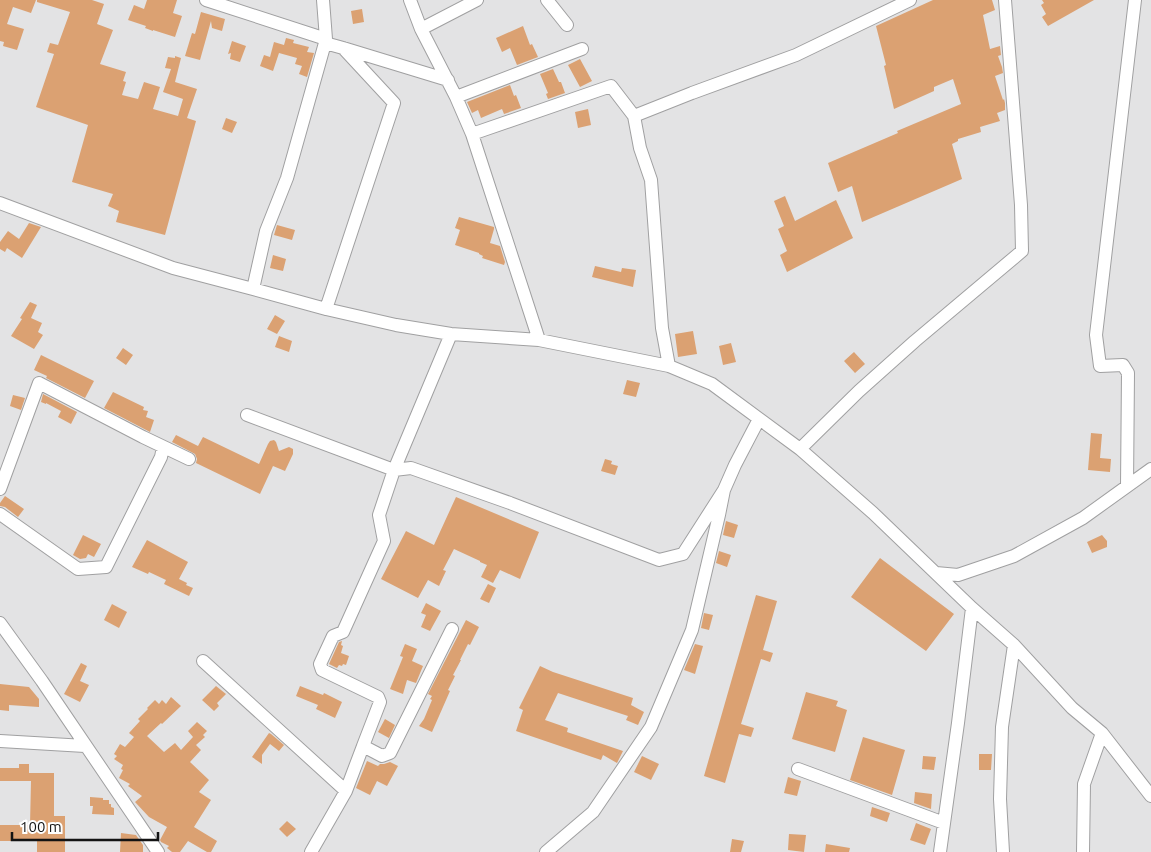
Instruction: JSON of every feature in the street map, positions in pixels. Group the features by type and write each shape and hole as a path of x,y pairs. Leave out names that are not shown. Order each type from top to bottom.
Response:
{"street":[{"path":"206,0 343,48 448,80"},
{"path":"253,289 266,231 287,178 326,41 322,0"},
{"path":"410,0 421,29 448,80 472,134 539,340"},
{"path":"421,29 477,0"},
{"path":"547,0 567,25"},
{"path":"634,116 796,55 910,0"},
{"path":"800,449 859,391 915,341 1022,252 1021,205 1005,0"},
{"path":"1127,486 1128,373 1122,365 1100,366 1096,335 1135,0"},
{"path":"326,310 394,103 343,48"},
{"path":"456,97 582,49"},
{"path":"472,134 611,86 634,116 640,148 651,180 662,328 669,366"},
{"path":"0,203 172,268 326,310 396,325 451,334 539,340 669,366 712,384 800,449 873,513 972,608 1014,645 1072,708 1102,733 1151,796"},
{"path":"311,852 346,791 380,702 378,696 322,670 320,664 334,636 343,632 384,541 380,515 394,470 451,334"},
{"path":"0,489 39,384 189,459"},
{"path":"247,415 394,470 411,468 510,503 659,560 683,554 724,490 759,419"},
{"path":"0,514 78,568 106,567 161,457 163,447"},
{"path":"936,573 958,574 1014,556 1083,518 1151,469"},
{"path":"546,852 593,812 651,727 692,630 724,490"},
{"path":"940,852 972,608"},
{"path":"363,746 382,756 390,754 452,629"},
{"path":"2,630 42,680 158,852"},
{"path":"1003,852 1000,799 1002,727 1014,645"},
{"path":"203,661 346,791"},
{"path":"1083,852 1084,784 1102,733"},
{"path":"0,741 85,746"},
{"path":"798,769 944,823"}],"building":[{"path":"0,0 36,0 31,13 13,7 7,24 24,29 17,50 3,46 4,42 0,41"},
{"path":"37,0 92,0 104,4 97,24 113,30 100,64 126,72 123,81 126,82 122,95 138,99 144,82 160,87 153,109 178,116 183,99 163,92 171,69 165,68 168,57 175,58 175,56 181,58 175,82 197,89 187,118 196,121 165,235 116,222 119,211 108,206 113,194 72,182 88,125 36,107 54,54 47,52 50,43 58,45 70,12 37,2"},
{"path":"147,0 177,0 173,13 182,16 175,37 153,31 145,28 146,26 128,20 134,5 144,9"},
{"path":"933,0 992,0 995,10 983,15 990,49 1000,46 1001,55 998,56 1003,73 995,76 1004,99 1005,110 997,113 1000,121 980,127 981,132 958,139 958,141 952,144 962,179 862,222 852,186 838,192 828,163 961,104 953,79 934,87 934,91 894,109 884,66 886,65 876,26"},
{"path":"1042,0 1094,0 1048,26 1042,17 1046,14 1041,5 1044,3"},
{"path":"362,9 364,22 353,24 351,11"},
{"path":"201,12 225,19 222,31 212,28 211,21 200,60 185,56 192,33 195,34"},
{"path":"523,26 530,45 532,44 538,57 517,65 510,48 502,52 496,38"},
{"path":"286,38 294,40 293,43 309,47 307,52 314,53 307,77 299,74 302,66 295,64 297,58 279,53 273,71 260,66 264,55 270,57 274,42 284,45"},
{"path":"232,41 246,46 240,62 230,59 231,53 228,54"},
{"path":"580,59 592,81 580,87 568,65"},
{"path":"553,69 565,93 548,99 546,94 548,93 540,74"},
{"path":"510,85 521,108 504,114 502,109 481,118 478,110 472,113 467,102"},
{"path":"588,109 591,125 578,128 575,112"},
{"path":"226,118 237,122 232,133 222,129"},
{"path":"785,196 795,221 836,200 853,238 787,272 780,255 787,251 778,229 784,226 774,201"},
{"path":"459,217 494,227 490,243 500,246 505,262 504,265 482,258 483,256 479,253 455,245 460,230 455,228"},
{"path":"29,223 41,227 22,258 7,248 5,252 0,249 0,242 8,231 19,239"},
{"path":"277,225 295,230 292,240 274,235"},
{"path":"273,255 286,259 283,271 270,268"},
{"path":"595,266 621,272 622,268 636,270 633,287 592,277"},
{"path":"30,302 37,305 31,318 42,323 38,332 43,335 34,349 11,336"},
{"path":"275,315 285,321 277,334 267,329"},
{"path":"693,331 697,354 678,357 675,334"},
{"path":"279,336 292,341 289,352 275,347"},
{"path":"731,343 736,362 723,365 719,346"},
{"path":"123,348 133,355 126,365 116,358"},
{"path":"854,352 865,364 855,373 844,361"},
{"path":"41,355 94,381 85,398 34,370"},
{"path":"627,380 640,383 636,397 623,394"},
{"path":"113,392 144,407 143,410 148,411 146,417 154,420 150,432 104,408"},
{"path":"43,394 77,412 71,424 58,417 61,411 41,402"},
{"path":"13,395 25,398 21,410 10,406"},
{"path":"1091,433 1102,434 1100,458 1111,459 1110,472 1088,470"},
{"path":"176,435 198,446 203,437 259,464 270,441 274,440 276,442 279,451 289,447 293,449 293,454 285,471 273,466 260,494 196,463 195,454 172,442"},
{"path":"605,459 612,461 611,464 618,466 615,475 601,471"},
{"path":"5,496 24,509 18,517 5,507 0,506"},
{"path":"456,497 539,532 520,579 500,570 493,583 481,577 487,565 454,549 443,570 446,571 439,586 428,580 418,598 381,579 406,531 434,545"},
{"path":"726,521 738,525 734,538 723,535"},
{"path":"83,535 101,544 94,557 88,554 86,558 80,559 73,555"},
{"path":"1102,535 1107,541 1107,547 1092,553 1087,542"},
{"path":"147,540 188,562 179,579 193,588 189,596 164,584 166,580 132,567"},
{"path":"719,551 731,555 727,567 716,563"},
{"path":"880,558 954,614 926,651 851,597"},
{"path":"488,584 496,588 489,603 480,599"},
{"path":"756,595 777,601 763,650 773,653 770,662 761,659 741,724 754,728 751,737 739,734 725,783 704,776"},
{"path":"426,603 441,611 430,631 421,627 426,615 421,613"},
{"path":"112,604 127,612 119,628 104,620"},
{"path":"704,613 713,615 709,630 701,628"},
{"path":"466,620 479,627 470,645 468,644 453,675 455,676 448,690 450,691 432,732 419,726 432,700 430,699 432,696 428,694"},
{"path":"342,641 341,653 349,656 346,665 339,665 337,668 329,664 339,642"},
{"path":"405,644 417,649 412,661 423,666 416,683 407,680 403,694 390,689 403,657 400,656"},
{"path":"695,644 703,646 695,674 684,670"},
{"path":"81,663 87,666 80,681 89,685 80,702 64,694"},
{"path":"540,666 633,698 631,705 644,712 638,725 626,720 628,716 558,693 545,720 568,728 567,732 623,751 617,763 603,755 601,760 516,731 523,710 519,708"},
{"path":"0,684 29,687 39,699 39,707 9,705 9,711 0,710"},
{"path":"216,686 226,694 217,703 219,706 214,711 202,700"},
{"path":"300,686 323,695 324,693 342,702 335,718 316,709 318,705 296,696"},
{"path":"806,692 838,701 836,706 847,710 835,752 792,739"},
{"path":"171,697 181,706 147,736 164,752 175,743 181,750 193,737 188,731 197,722 207,731 203,735 205,737 196,745 201,750 190,762 209,780 199,792 211,800 194,827 217,841 211,852 207,852 188,841 180,852 172,852 167,848 169,846 160,840 167,827 149,817 135,802 142,796 128,786 130,784 119,778 123,765 114,759 117,756 114,754 120,744 125,747 134,737 129,733 140,721 138,719 147,708 155,700 159,704 162,700 166,704"},
{"path":"385,719 395,725 389,738 378,732"},
{"path":"269,733 284,745 279,751 270,744 262,755 262,764 252,757"},
{"path":"863,737 905,750 892,795 850,780"},
{"path":"979,754 992,754 991,770 979,770"},
{"path":"642,756 659,764 651,780 634,772"},
{"path":"923,756 936,757 934,770 922,769"},
{"path":"367,761 378,766 390,762 398,766 387,786 377,781 370,795 356,788"},
{"path":"19,764 29,764 29,773 54,773 54,816 65,816 65,852 37,852 37,841 0,841 0,825 30,825 31,781 0,781 0,768 19,768"},
{"path":"788,777 801,781 797,796 784,793"},
{"path":"915,792 932,794 931,809 914,803"},
{"path":"90,797 109,800 109,804 114,808 114,815 92,814 93,806 90,806"},
{"path":"872,807 890,813 887,822 870,816"},
{"path":"287,821 296,829 287,837 279,829"},
{"path":"916,823 931,829 925,845 910,840"},
{"path":"121,833 136,835 143,845 143,852 120,852"},
{"path":"789,834 806,835 804,852 788,850"},
{"path":"732,839 744,841 741,852 730,852"},
{"path":"826,844 850,848 849,852 825,852"}]}
